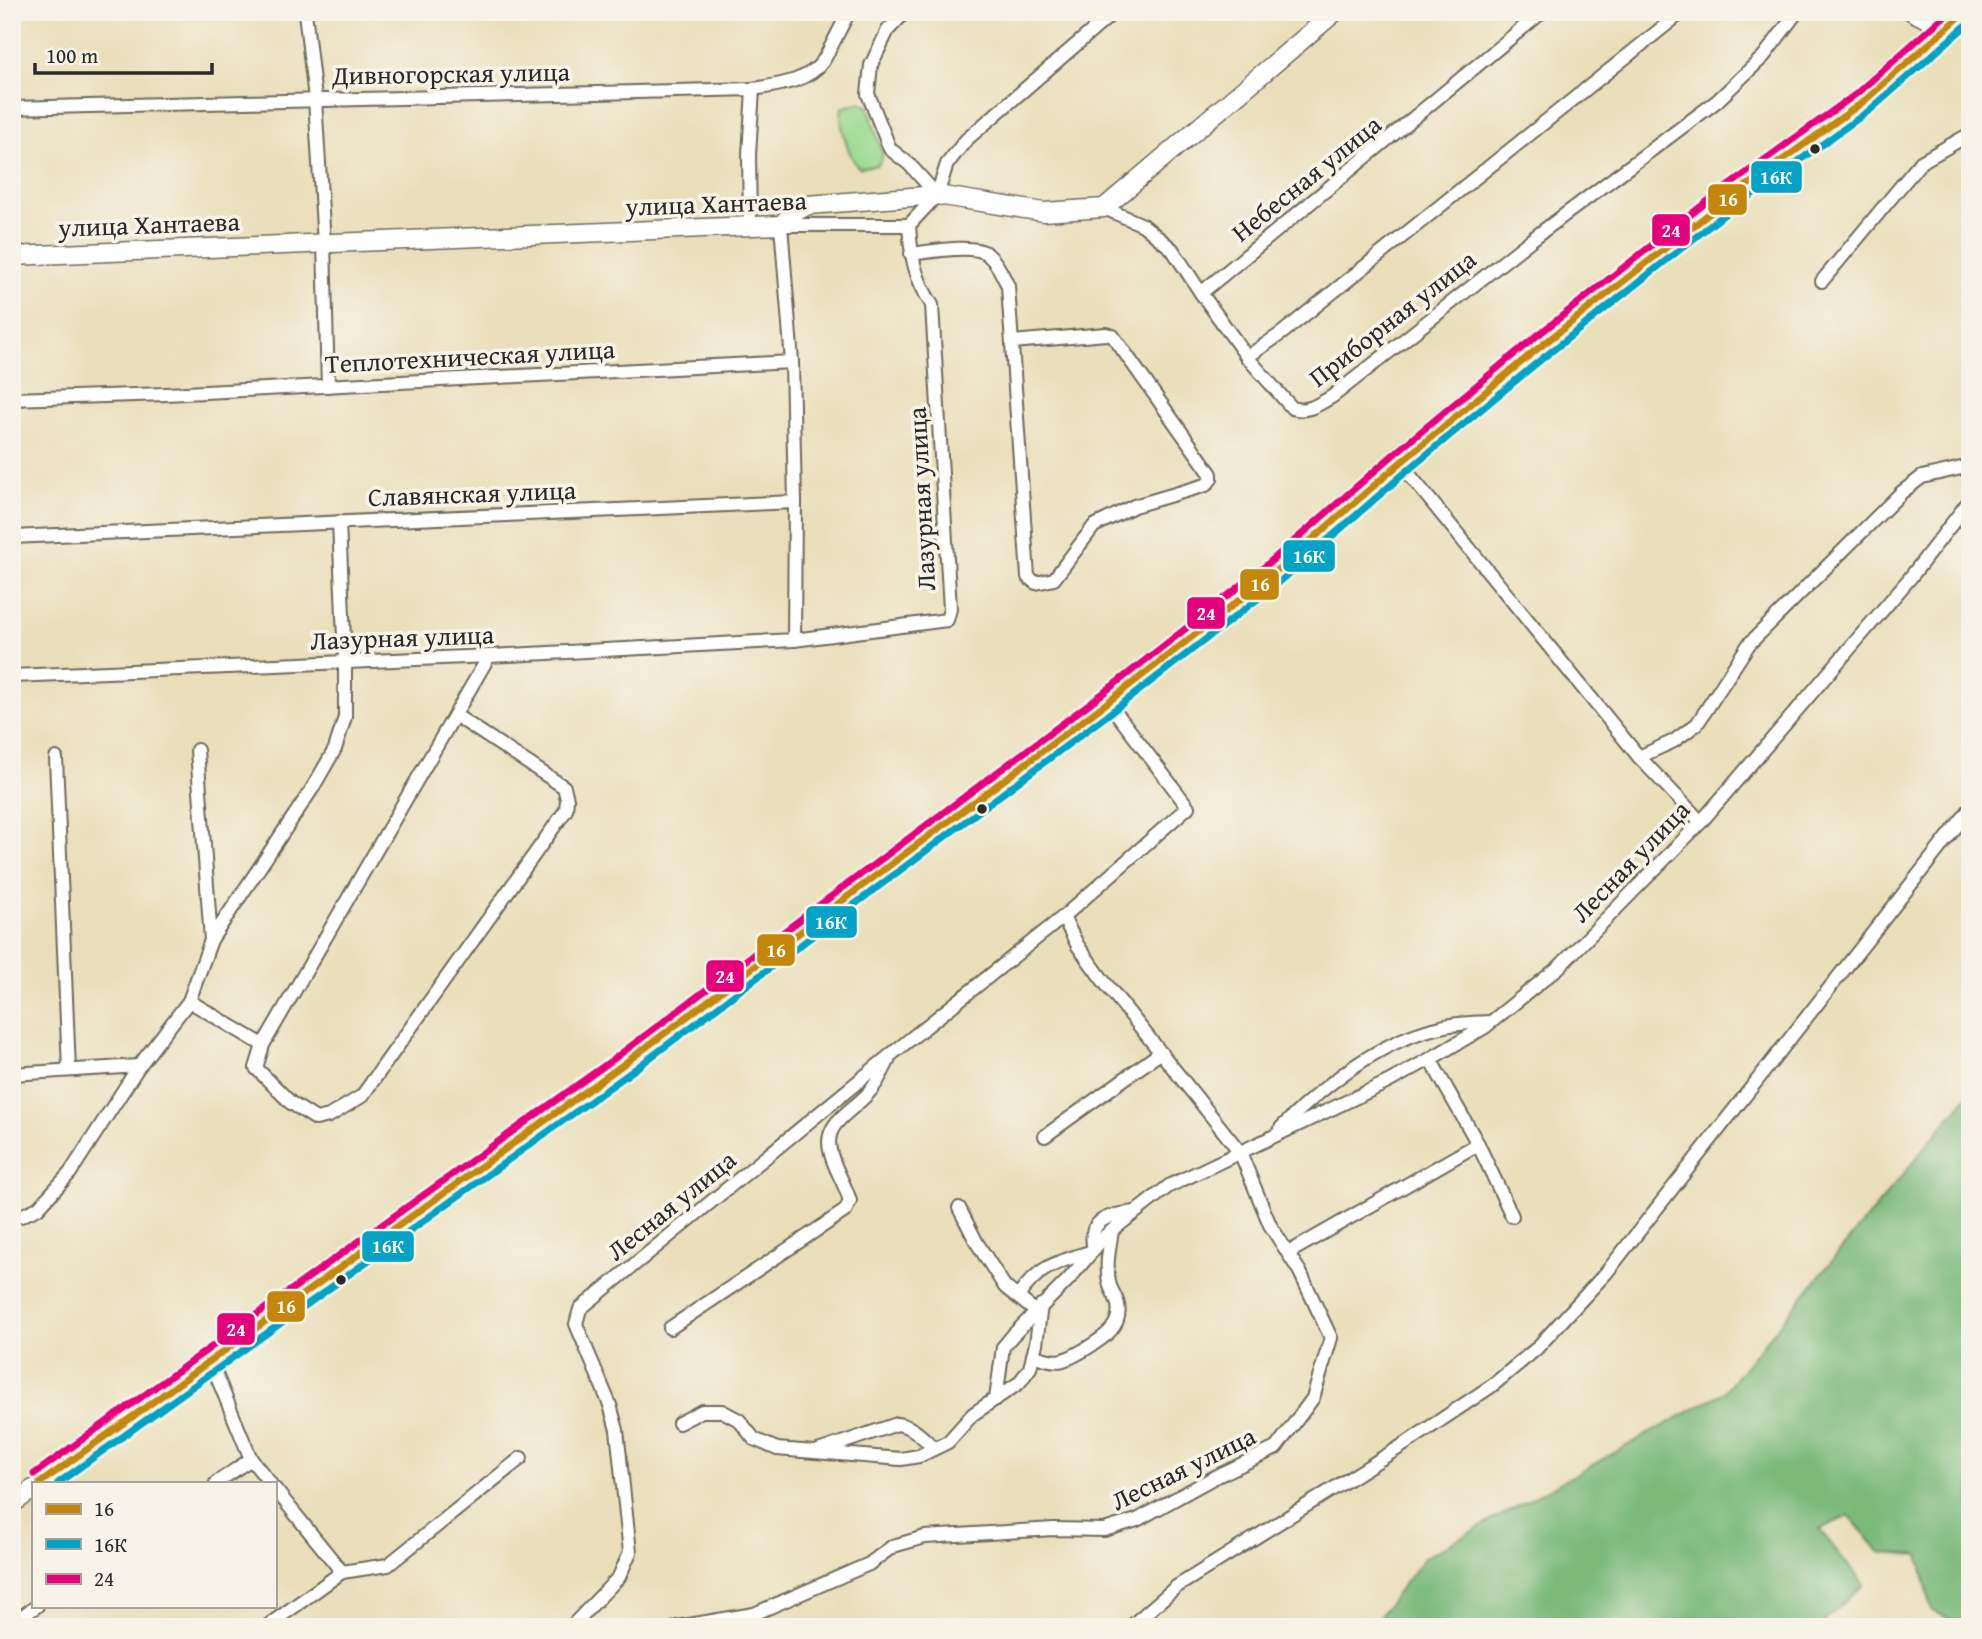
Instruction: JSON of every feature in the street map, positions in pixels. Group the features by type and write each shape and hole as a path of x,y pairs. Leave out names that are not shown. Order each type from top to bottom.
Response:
{"street":[{"path":"305,12 315,99 324,244 328,386"},
{"name":"Дивногорская улица","path":"12,108 753,89 786,84 810,72 822,61 849,12"},
{"path":"905,12 888,30 871,65 867,94 890,149 909,164 937,195"},
{"path":"909,225 937,195 947,164 967,140 1114,12"},
{"path":"1104,208 1335,12"},
{"name":"Небесная улица","path":"1201,293 1542,12"},
{"path":"1247,357 1282,333 1682,12"},
{"name":"Приборная улица","path":"1201,293 1247,357 1293,408 1301,411 1313,408 1333,396 1531,240 1717,101 1764,56 1797,12"},
{"path":"1913,12 1947,29"},
{"path":"41,1482 621,1066 1108,702 1269,577 1531,354 1720,205 1863,102 1965,12"},
{"path":"750,226 749,155 753,89"},
{"path":"1822,281 1921,162 1970,134"},
{"path":"794,640 792,362 782,225 792,214 808,205 937,195 1044,212 1104,208 1143,225 1172,249 1201,293"},
{"name":"улица Хантаева","path":"12,256 750,226 909,225"},
{"name":"Лазурная улица","path":"12,676 794,640 947,621 950,609 932,305 919,284 911,254 909,225"},
{"path":"911,254 971,249 984,251 998,264 1008,286 1028,577 1036,583 1054,579 1094,526 1135,506 1206,485 1211,474 1113,336 1106,334 1012,342"},
{"name":"Теплотехническая улица","path":"12,399 792,362"},
{"path":"1400,463 1639,757 1701,822"},
{"path":"1639,757 1674,741 1697,724 1749,645 1902,492 1922,477 1970,466"},
{"name":"Лесная улица","path":"996,1399 1003,1347 1069,1279 1092,1250 1169,1186 1388,1082 1430,1059 1491,1022 1559,967 1701,822 1910,578 1970,500"},
{"name":"Славянская улица","path":"12,537 795,502"},
{"path":"12,1216 21,1216 38,1208 70,1173 139,1066 189,1001 211,940 312,789 335,749 345,717 339,522"},
{"path":"455,715 564,787 566,810 362,1096 329,1116 316,1119 291,1103 256,1068 263,1045 489,656"},
{"name":"Лесная улица","path":"571,1627 619,1577 630,1552 617,1430 610,1405 576,1324 580,1309 1063,917 1188,807 1108,702"},
{"path":"197,750 211,940"},
{"path":"56,758 69,1070"},
{"path":"1130,1627 1177,1587 1408,1442 1493,1385 1536,1349 1606,1273 1970,809"},
{"path":"1063,917 1078,946 1240,1152"},
{"path":"189,1001 263,1045"},
{"path":"1274,1136 1307,1102 1387,1047 1442,1026 1491,1022"},
{"path":"1045,1136 1160,1053"},
{"path":"670,1328 845,1211 850,1201 830,1153 828,1136 834,1124 859,1104 873,1088 892,1054"},
{"path":"1430,1059 1478,1144 1512,1216"},
{"path":"12,1074 139,1066"},
{"path":"1288,1253 1478,1144"},
{"name":"Лесная улица","path":"677,1627 754,1614 869,1564 893,1546 925,1537 1054,1529 1104,1530 1137,1520 1213,1478 1276,1448 1312,1398 1331,1338 1288,1253 1270,1225 1240,1152"},
{"path":"679,1423 702,1411 722,1411 739,1420 754,1439 777,1449 901,1459 919,1456 948,1442 973,1414 1019,1383 1030,1368 1038,1308 1005,1287 959,1208"},
{"path":"1018,1297 1029,1280 1043,1268 1092,1250 1090,1236 1094,1226 1103,1219 1136,1212"},
{"path":"1033,1355 1054,1362 1066,1361 1107,1336 1118,1320 1118,1303 1110,1285 1108,1262 1112,1231"},
{"path":"210,1360 251,1459 269,1482"},
{"path":"816,1451 897,1424 914,1430 934,1448"},
{"path":"266,1627 342,1572 388,1565 521,1458"},
{"path":"217,1482 251,1459"},
{"path":"12,1504 32,1490"},
{"path":"276,1490 342,1572"},
{"path":"12,1623 34,1608"}],"green space":[{"path":"860,102 868,106 883,156 878,165 859,168 848,148 841,114 842,108"},
{"path":"1970,1093 1970,1619 1967,1626 1932,1611 1919,1555 1880,1552 1849,1516 1819,1529 1864,1585 1824,1621 1826,1627 1371,1627 1424,1558 1724,1392"}],"transit line":[{"name":"24","path":"34,1474 615,1058 1102,694 1262,569 1524,346 1713,197 1856,94 1949,12"},
{"name":"16","path":"41,1482 621,1066 1108,702 1269,577 1531,354 1720,205 1863,102 1965,12"},
{"name":"16К","path":"59,1482 627,1075 1114,710 1276,585 1538,362 1726,213 1870,110 1970,22"}]}
